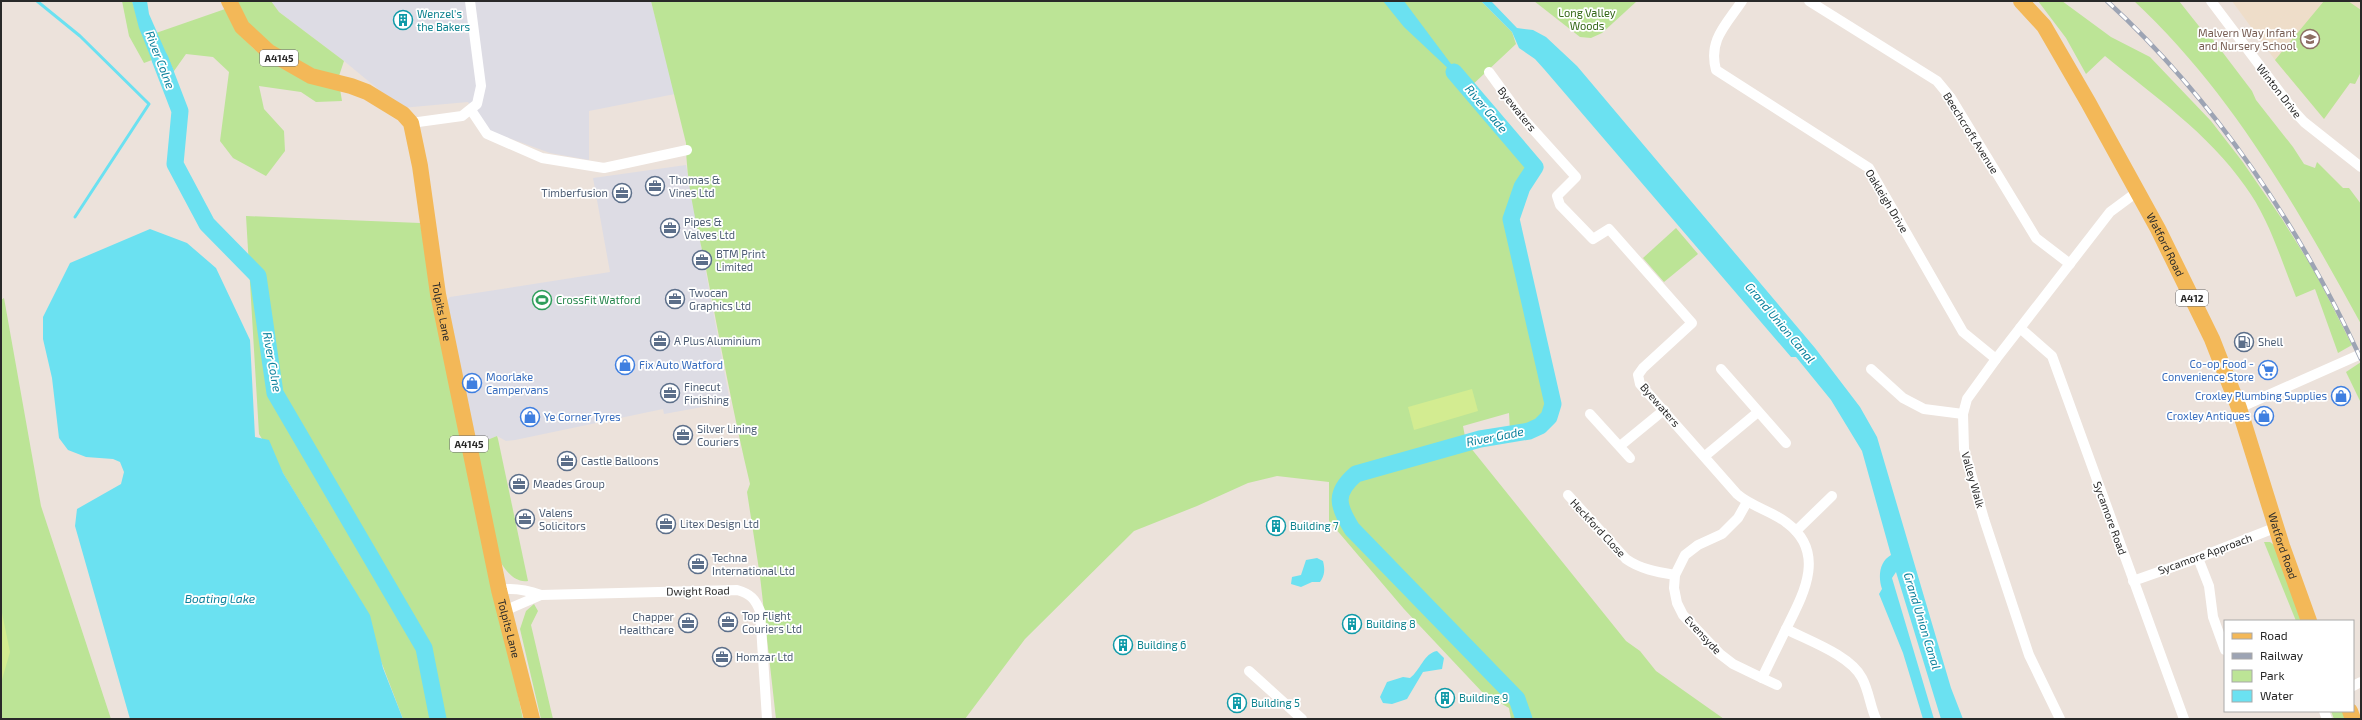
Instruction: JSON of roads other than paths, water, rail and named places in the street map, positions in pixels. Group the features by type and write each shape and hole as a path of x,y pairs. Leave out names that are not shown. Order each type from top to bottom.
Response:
{"main road":[{"name":"A4145","path":"229,1 242,27 269,52 311,76 351,86 367,92 403,114 411,123"},
{"name":"Watford Road","path":"2021,1 2044,26 2053,41 2158,229 2212,338 2239,408 2309,620"},
{"name":"Tolpits Lane","path":"411,123 420,166 438,294 499,590 532,719"}],"street":[{"path":"411,123 455,117 471,110 479,99 481,86 470,1"},
{"name":"Oakleigh Drive","path":"1742,1 1716,40 1712,56 1716,70 1869,168 1963,332 1996,359"},
{"name":"Beechcroft Avenue","path":"1809,1 1937,81 1950,98 2036,238 2070,264"},
{"name":"Winton Drive","path":"2211,1 2294,111 2304,122 2361,167"},
{"name":"Byewaters","path":"1489,72 1521,116 1576,177 1557,196 1560,205 1593,239 1609,229 1692,323 1643,368 1638,375 1640,384 1747,502 1787,523 1796,531 1807,551 1808,580 1786,629"},
{"path":"471,110 487,134 542,158 604,168 687,150"},
{"name":"Valley Walk","path":"2060,719 2029,655 1984,519 1964,448 1963,414 1967,399 1996,359 2110,212 2137,192"},
{"name":"Sycamore Road","path":"2020,328 2052,356 2184,719"},
{"path":"2239,408 2361,354"},
{"path":"1871,368 1903,398 1924,409 1963,414"},
{"path":"1721,369 1786,443"},
{"path":"1620,446 1664,410"},
{"path":"1705,456 1758,412"},
{"path":"1590,414 1630,458"},
{"name":"Heckford Close","path":"1568,495 1617,551 1630,562 1646,569 1675,575"},
{"path":"1796,531 1832,496"},
{"name":"Evensyde","path":"1747,502 1738,518 1722,534 1690,550 1680,563 1675,575 1675,594 1683,615 1720,654 1733,664 1762,678"},
{"name":"Sycamore Approach","path":"2133,581 2198,558 2277,527"},
{"path":"2198,558 2209,586 2213,617 2224,647"},
{"path":"499,590 510,588 530,591 541,595"},
{"name":"Dwight Road","path":"541,595 664,591 737,590 746,592 754,597 760,611 767,719"},
{"path":"504,611 541,595"},
{"path":"1777,685 1762,678 1786,629 1845,660 1855,668 1865,683 1876,719"},
{"path":"1249,671 1302,719"}],"water":[{"path":"132,1 147,1 149,14 174,71 163,88 139,28"},
{"path":"1383,1 1404,1 1469,88 1404,27"},
{"name":"Grand Union Canal","path":"1481,1 1491,1 1517,28 1533,30 1546,37 1577,66 1815,348 1860,407 1877,437 1951,688 1963,719 1941,719 1896,572 1892,578 1934,719 1923,719 1903,653 1879,594 1882,589 1880,570 1884,562 1891,555 1862,451 1831,400 1796,357 1791,357 1544,69 1535,59 1519,48 1512,32"},
{"name":"Boating Lake","path":"150,229 187,243 216,268 250,340 255,437 269,440 283,473 370,615 383,668 403,719 130,719 75,526 77,509 121,484 124,472 120,462 113,459 86,457 68,450 59,438 52,378 43,339 43,317 70,263"},
{"path":"1317,558 1323,561 1324,567 1324,574 1320,582 1312,582 1301,587 1291,584 1292,577 1301,575 1306,560"},
{"path":"1437,651 1444,658 1442,669 1423,672 1407,699 1392,704 1383,703 1380,697 1387,682 1403,677 1410,678 1429,655"}],"waterway":[{"path":"37,1 80,36 149,104 75,217"},
{"name":"River Colne","path":"160,59 180,111 175,164 207,224 258,276 275,393 424,648 438,719"},
{"name":"River Gade","path":"1454,72 1535,167 1522,187 1511,219 1553,404 1549,417 1540,426 1529,431 1480,439 1356,474 1344,487 1340,500 1343,513 1352,529 1517,699 1524,719"}],"railway":[{"path":"2107,1 2146,39 2183,80 2251,167 2311,261 2361,359"}],"place":[{"name":"Wenzel's the Bakers","path":"403,20"},
{"name":"Malvern Way Infant and Nursery School","path":"2310,39"},
{"name":"Thomas & Vines Ltd","path":"655,186"},
{"name":"Timberfusion","path":"622,193"},
{"name":"Pipes & Valves Ltd","path":"670,228"},
{"name":"BTM Print Limited","path":"702,260"},
{"name":"Twocan Graphics Ltd","path":"675,299"},
{"name":"CrossFit Watford","path":"542,300"},
{"name":"A Plus Aluminium","path":"660,341"},
{"name":"Shell","path":"2244,342"},
{"name":"Fix Auto Watford","path":"625,365"},
{"name":"Co-op Food - Convenience Store","path":"2268,370"},
{"name":"Moorlake Campervans","path":"472,383"},
{"name":"Finecut Finishing","path":"670,393"},
{"name":"Croxley Plumbing Supplies","path":"2341,396"},
{"name":"Croxley Antiques","path":"2264,416"},
{"name":"Ye Corner Tyres","path":"530,417"},
{"name":"Silver Lining Couriers","path":"683,435"},
{"name":"Castle Balloons","path":"567,461"},
{"name":"Meades Group","path":"519,484"},
{"name":"Valens Solicitors","path":"525,519"},
{"name":"Litex Design Ltd","path":"666,524"},
{"name":"Building 7","path":"1276,526"},
{"name":"Techna International Ltd","path":"698,564"},
{"name":"Top Flight Couriers Ltd","path":"728,622"},
{"name":"Chapper Healthcare","path":"688,623"},
{"name":"Building 8","path":"1352,624"},
{"name":"Building 6","path":"1123,645"},
{"name":"Homzar Ltd","path":"722,657"},
{"name":"Building 9","path":"1445,698"},
{"name":"Building 5","path":"1237,703"}],"park label":[{"name":"Long Valley Woods","path":"1587,19"}]}
